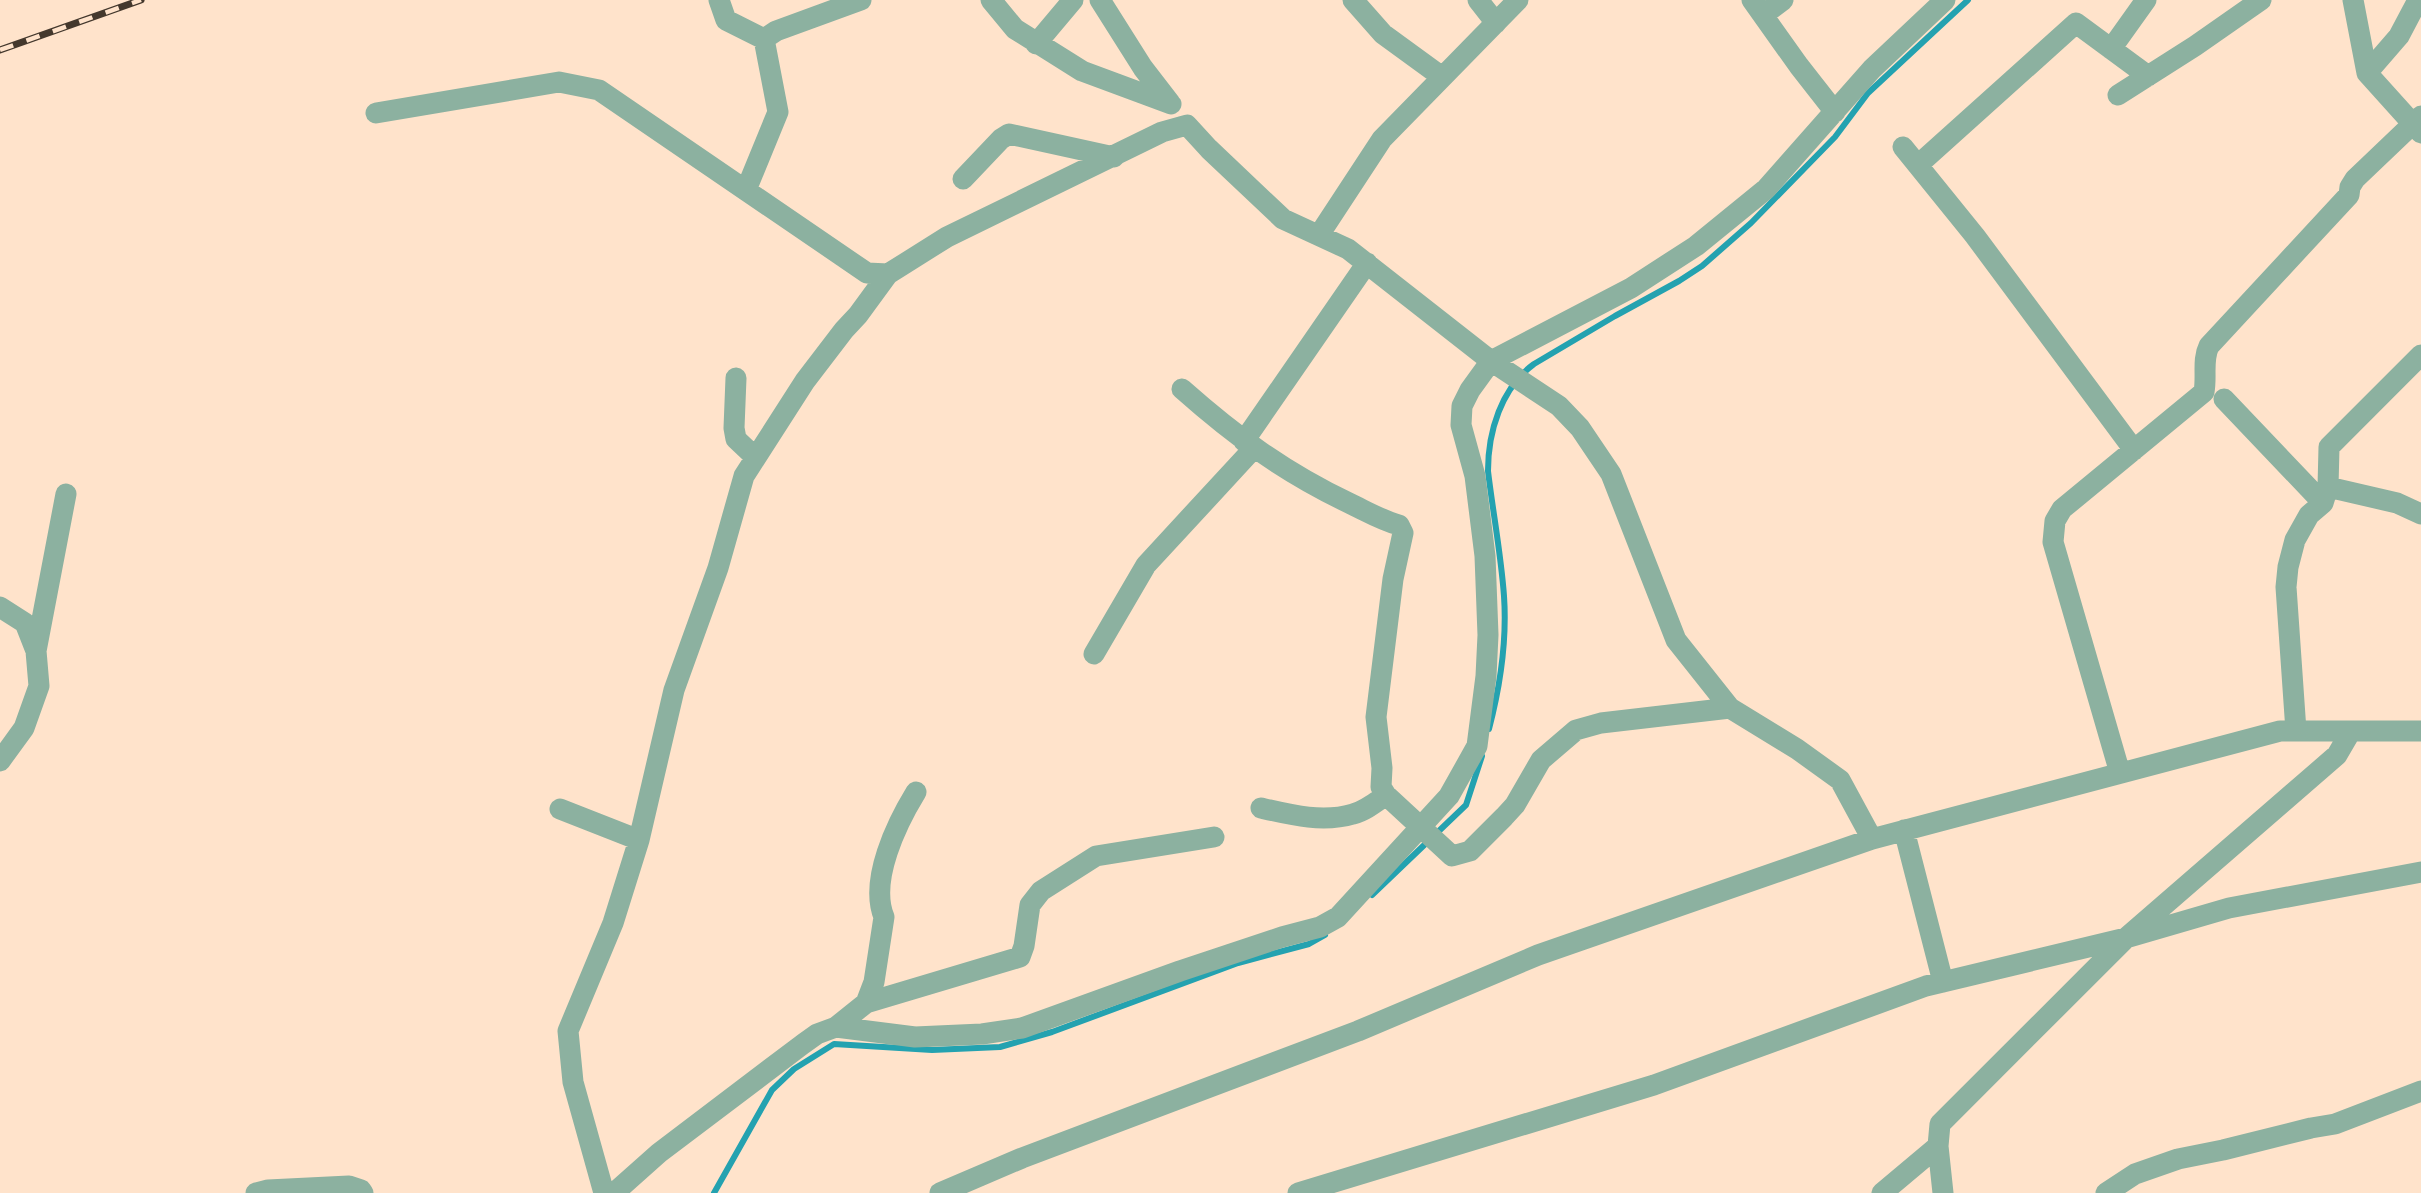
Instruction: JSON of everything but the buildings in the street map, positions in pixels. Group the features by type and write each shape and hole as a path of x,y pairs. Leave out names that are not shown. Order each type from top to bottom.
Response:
{"street":[{"path":"719,0 726,20 765,39"},
{"path":"765,39 776,31 861,0"},
{"path":"991,0 1015,29 1082,71 1171,104"},
{"path":"1036,44 1073,0"},
{"path":"1100,0 1143,68 1187,125 1283,219 1348,249 1498,366 1559,406 1580,428 1611,474 1676,640 1730,708 1797,749 1840,780 1872,839"},
{"path":"1353,0 1383,34 1442,77"},
{"path":"1478,0 1496,22"},
{"path":"1319,236 1382,138 1518,0"},
{"path":"1783,0 1757,8 1835,112"},
{"path":"836,1027 915,1037 982,1034 1022,1028 1179,970 1320,927 1338,917 1424,830 1449,796 1477,746 1488,635 1485,556 1474,476 1461,425 1462,406 1470,390 1498,366 1631,288 1696,246 1766,189 1872,69 1945,0"},
{"path":"2111,49 2146,0"},
{"path":"2118,95 2261,0"},
{"path":"2120,773 2053,542 2053,530 2062,509 2204,392 2206,377 2204,355 2209,346 2349,195 2350,187 2355,179 2418,124 2367,73 2353,0"},
{"path":"2367,73 2399,36 2418,0"},
{"path":"1918,165 2076,23 2148,76"},
{"path":"746,190 778,112 765,39"},
{"path":"376,113 559,82 599,90 867,273 888,274"},
{"path":"604,1193 573,1082 568,1031 608,939 639,840 675,690 718,568 740,487 755,457 793,402 804,381 888,274 947,237 1162,132 1187,125"},
{"path":"963,179 1001,139 1009,134 1114,157"},
{"path":"1903,147 1975,236 2134,450"},
{"path":"1094,654 1146,566 1249,444 1367,263"},
{"path":"2296,730 2286,587 2295,540 2309,515 2326,495 2329,447 2421,355"},
{"path":"736,378 734,428 736,439 755,457"},
{"path":"1182,389 1249,444 1308,483 1383,520 1399,525 1403,533 1393,579 1376,717 1382,768 1381,787 1386,795 1452,856 1470,851 1515,805 1541,760 1576,730 1601,723 1730,708"},
{"path":"2224,399 2326,495 2397,503 2421,514"},
{"path":"0,761 24,728 39,686 36,651 66,494"},
{"path":"0,608 25,623 36,651"},
{"path":"940,1193 1022,1158 1358,1031 1538,955 1872,839 2280,731 2421,731"},
{"path":"1943,1193 1938,1146 1940,1124 2126,938 2337,755 2352,731"},
{"path":"867,1002 874,982 884,917 881,909 881,875 898,820 916,792"},
{"path":"1261,808 1297,817 1337,818 1356,814 1386,795"},
{"path":"560,809 639,840"},
{"path":"1904,830 1943,982"},
{"path":"614,1193 658,1153 802,1044 817,1034 836,1027 867,1002 1020,957 1024,946 1030,904 1041,891 1096,856 1214,837"},
{"path":"1298,1193 1654,1085 1926,986 2126,938 2229,908 2421,872"},
{"path":"2106,1193 2135,1174 2178,1159 2335,1124 2421,1091"},
{"path":"1882,1193 1938,1146"},
{"path":"256,1193 268,1190 349,1186 363,1193"}],"waterway":[{"path":"1489,729 1502,663 1505,613 1488,471 1489,456 1494,426 1513,385 1534,364 1702,266 1751,223 1835,137 1868,93 1968,0"},
{"path":"1372,895 1466,805 1482,756"},
{"path":"714,1193 772,1090 794,1069 834,1044 932,1050 1000,1047 1052,1032 1238,963 1309,944 1325,935"}],"railway":[{"path":"0,50 141,0"}]}
